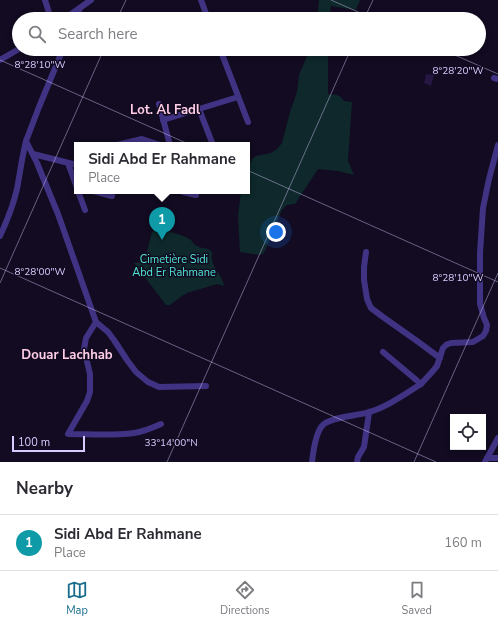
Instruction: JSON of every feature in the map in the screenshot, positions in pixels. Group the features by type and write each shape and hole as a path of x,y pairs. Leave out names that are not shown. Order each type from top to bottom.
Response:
{"street":[{"path":"45,0 49,12"},
{"path":"74,12 91,0"},
{"path":"201,0 205,12"},
{"path":"79,12 80,8"},
{"path":"0,60 12,53"},
{"path":"0,236 13,206 26,141 60,56"},
{"path":"223,56 248,122"},
{"path":"163,120 238,97"},
{"path":"158,104 169,142"},
{"path":"199,109 212,142"},
{"path":"129,142 142,139 151,142"},
{"path":"26,141 58,214 96,322 108,332 136,372 148,382 159,387 206,386"},
{"path":"312,462 313,453 323,424 338,418 369,413 382,407 421,384 432,372 438,363 444,348 448,344 473,342 483,336 486,331 487,325 480,304 480,253 483,208 498,145"},
{"path":"32,154 74,164"},
{"path":"68,163 74,179"},
{"path":"79,194 85,210"},
{"path":"104,194 112,196"},
{"path":"366,252 364,276 371,308 440,358"},
{"path":"96,322 86,338 84,345 90,374 90,392 87,401 68,434 134,433 148,430 161,424"},
{"path":"383,352 421,384"},
{"path":"357,462 358,457 364,447 369,413"},
{"path":"486,460 498,438"},
{"path":"486,460 498,458"}],"green space":[{"path":"319,0 360,0 356,10 331,6 330,12 318,12"},
{"path":"307,56 328,56 328,94 337,95 344,101 352,102 348,161 354,175 338,171 318,169 295,204 287,205 282,210 263,254 260,255 240,252 238,216 241,194 250,194 250,164 256,156 271,153 282,143 297,92 299,75"},
{"name":"Cimetière Sidi Abd Er Rahmane","path":"155,230 178,234 191,240 196,246 210,250 212,252 214,267 221,277 224,286 217,284 187,293 170,305 166,305 134,263 141,262 146,256 152,232"}],"building":[{"path":"426,74 434,75 431,86 424,83"}],"place":[{"name":"Sidi Abd Er Rahmane","path":"162,240"}],"district":[{"name":"Lot. Al Fadl","path":"165,110"},
{"name":"Douar Lachhab","path":"67,355"}]}
